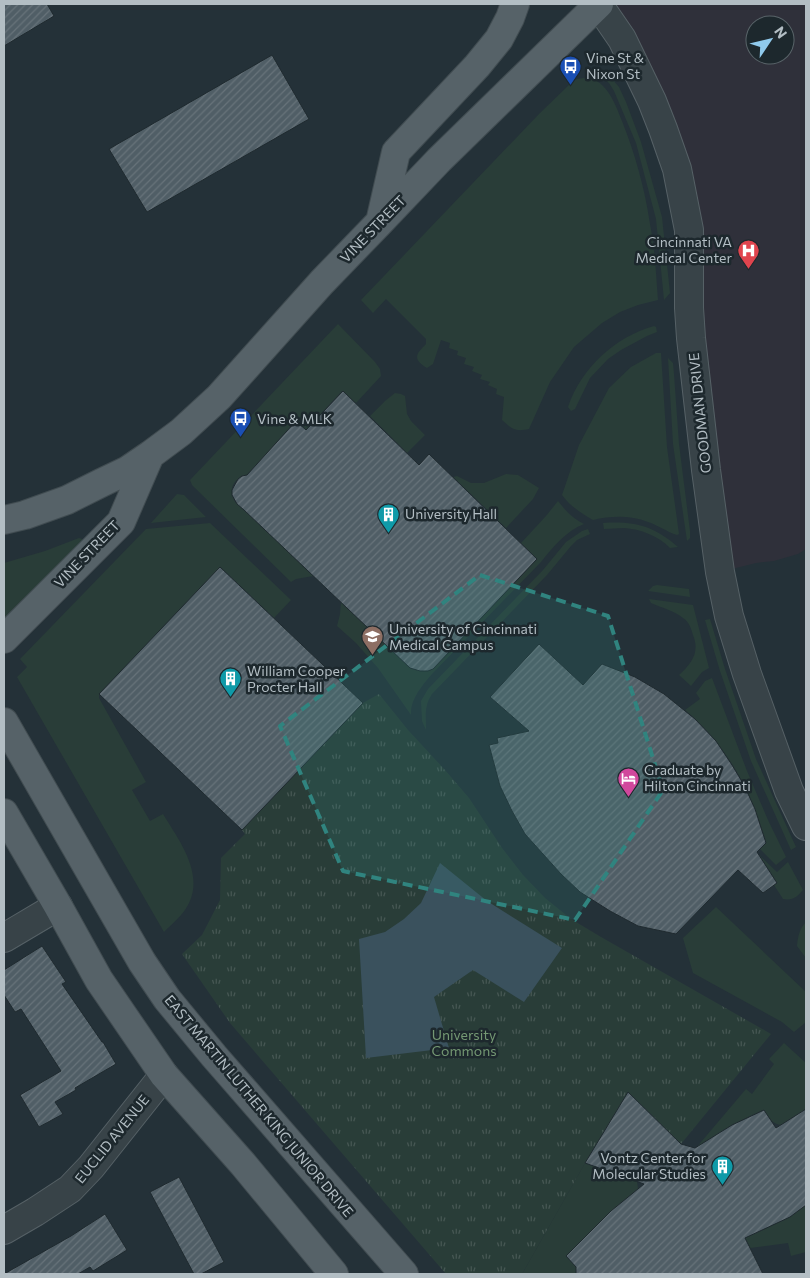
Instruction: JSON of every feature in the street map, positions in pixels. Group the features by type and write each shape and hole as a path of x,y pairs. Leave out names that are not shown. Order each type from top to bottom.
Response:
{"main road":[{"path":"379,223 396,152 499,40 510,18 514,4"},
{"name":"VINE STREET","path":"4,520 25,515 67,500 128,470 181,432 219,397 322,282 439,160 599,4"},
{"name":"VINE STREET","path":"4,639 120,522 150,455"},
{"name":"EAST MARTIN LUTHER KING JUNIOR DRIVE","path":"4,722 142,962 167,998 214,1056 404,1274"},
{"path":"4,813 99,980 164,1074 243,1164 334,1274"}],"street":[{"name":"GOODMAN DRIVE","path":"599,4 627,48 658,115 677,169 689,230 691,338 720,572 729,616 747,674 790,791 806,826"},
{"path":"4,938 58,906"},
{"name":"EUCLID AVENUE","path":"4,1230 70,1189 91,1167 164,1074"}],"highlighted area":[{"path":"480,575 608,616 663,790 575,920 343,871 280,726"}],"shaded area":[{"name":"Cincinnati VA Medical Center","path":"599,4 806,4 806,549 798,554 774,561 756,563 720,572 689,230"}],"green space":[{"path":"597,70 612,79 619,87 641,142 662,217 670,293 664,300 656,219 636,143 614,91 609,83 596,74"},
{"path":"584,78 598,82 609,93 631,146 639,172 652,233 658,300 620,312 602,323 574,347 550,382 529,429 517,430 511,428 502,420 504,397 496,394 497,389 488,385 490,382 480,379 482,375 472,371 474,367 464,364 466,358 457,355 458,351 449,348 450,343 441,340 433,364 427,368 417,359 418,354 426,344 426,339 386,299 373,313 361,300 539,114 572,82"},
{"path":"338,324 375,362 380,369 381,376 356,403 342,391 306,430 296,422 247,475 235,482 232,487 233,498 237,504 249,511 250,515 313,576 296,579 291,582 192,485 190,480"},
{"path":"654,326 657,332 621,350 608,359 590,378 575,409 571,411 568,407 581,379 601,356 626,338"},
{"path":"656,353 661,353 667,447 679,534 677,535 652,523 634,518 614,517 593,520 576,509 562,495 579,445 609,388 631,367"},
{"path":"668,358 673,363 679,444 690,531 690,538 687,541 673,444"},
{"path":"395,393 405,396 407,414 411,421 425,435 407,453 370,416"},
{"path":"506,474 518,475 539,488 533,499 506,528 453,477 457,476 471,483 484,483"},
{"path":"177,494 184,495 206,517 151,523"},
{"path":"558,501 576,520 584,524 560,540 432,674 415,698 412,704 411,715 378,668 356,643 337,626 341,602 410,668 422,671 433,669 537,559 521,543"},
{"path":"210,523 291,600 274,618 220,567 99,694 99,698 146,782 132,790 150,821 163,814 182,845 191,868 193,891 189,903 181,915 164,932 17,677 27,667 20,659 146,529"},
{"path":"603,523 625,523 644,526 661,534 678,547 670,548 655,537 636,530 624,528 604,529"},
{"path":"588,529 590,534 577,540 571,546 547,575 432,694 427,707 426,730 422,721 421,701 428,689 543,570 566,542"},
{"path":"79,538 84,542 4,625 4,563 45,551"},
{"path":"657,585 689,589 690,597 648,591"},
{"path":"649,599 693,605 709,668 702,672 691,686 679,675 691,662 696,647 689,625 680,616 651,603"},
{"path":"710,619 756,759 796,847 791,850 751,761 720,671 705,620"},
{"path":"712,678 747,771 786,857 776,865 760,849 766,843 764,835 743,782 717,743 685,710 700,699 696,693 705,681"},
{"name":"University Commons","path":"379,694 408,730 469,798 502,848 523,875 545,898 571,919 771,1034 681,1144 628,1092 522,1274 446,1274 230,1023 182,954 202,935 220,900 221,858 245,834 242,830 363,703"},
{"path":"759,855 777,872 788,862 803,890 792,899 783,899 774,885 777,883"},
{"path":"716,907 806,992 806,1022 794,1032 782,1022 693,973 683,938"},
{"path":"806,922 806,958 797,946 800,930"},
{"path":"784,1043 806,1063 806,1109 781,1125 772,1121 763,1110 732,1125 696,1148 746,1089 752,1094 774,1064 769,1059"},
{"path":"585,1163 637,1181 638,1189 611,1211 567,1256 576,1267 576,1274 522,1274"},
{"path":"806,1205 806,1252 791,1256 788,1243 750,1248 741,1240 790,1217"}],"water":[{"path":"440,863 487,901 562,948 524,1002 473,970 434,997 449,1048 366,1058 359,939 385,932 404,919 421,903"}],"building":[{"path":"4,4 47,4 54,16 4,46"},
{"path":"272,55 309,119 147,212 109,149"},
{"name":"University Hall","path":"343,391 419,465 429,454 537,559 433,669 428,671 410,668 237,504 232,495 232,490 238,479 247,475 296,421 306,430"},
{"name":"William Cooper Procter Hall","path":"220,567 363,703 242,830 99,694"},
{"name":"Graduate by Hilton Cincinnati","path":"539,644 583,685 602,664 635,677 664,694 695,719 716,741 744,785 755,809 766,843 757,852 777,883 763,893 738,870 676,934 638,926 580,892 561,874 525,834 512,811 500,786 489,745 498,743 497,738 529,731 490,697"},
{"path":"42,946 66,982 62,984 103,1042 116,1064 55,1102 63,1114 39,1127 20,1095 61,1071 21,1009 15,1012 4,995 4,970"},
{"name":"Vontz Center for Molecular Studies","path":"628,1092 681,1144 695,1148 732,1125 764,1110 776,1128 806,1109 806,1205 790,1217 745,1238 763,1274 576,1274 576,1267 566,1256 611,1211 644,1184 585,1163"},
{"path":"179,1177 224,1262 201,1274 194,1274 150,1192"},
{"path":"105,1214 127,1250 93,1271 90,1267 78,1274 4,1274 71,1236"}],"place":[{"name":"Vine St & Nixon St","path":"570,85"},
{"name":"Cincinnati VA Medical Center","path":"748,269"},
{"name":"Vine & MLK","path":"241,438"},
{"name":"University Hall","path":"389,533"},
{"name":"University of Cincinnati Medical Campus","path":"373,656"},
{"name":"William Cooper Procter Hall","path":"231,698"},
{"name":"Graduate by Hilton Cincinnati","path":"628,797"},
{"name":"Vontz Center for Molecular Studies","path":"722,1185"}]}
